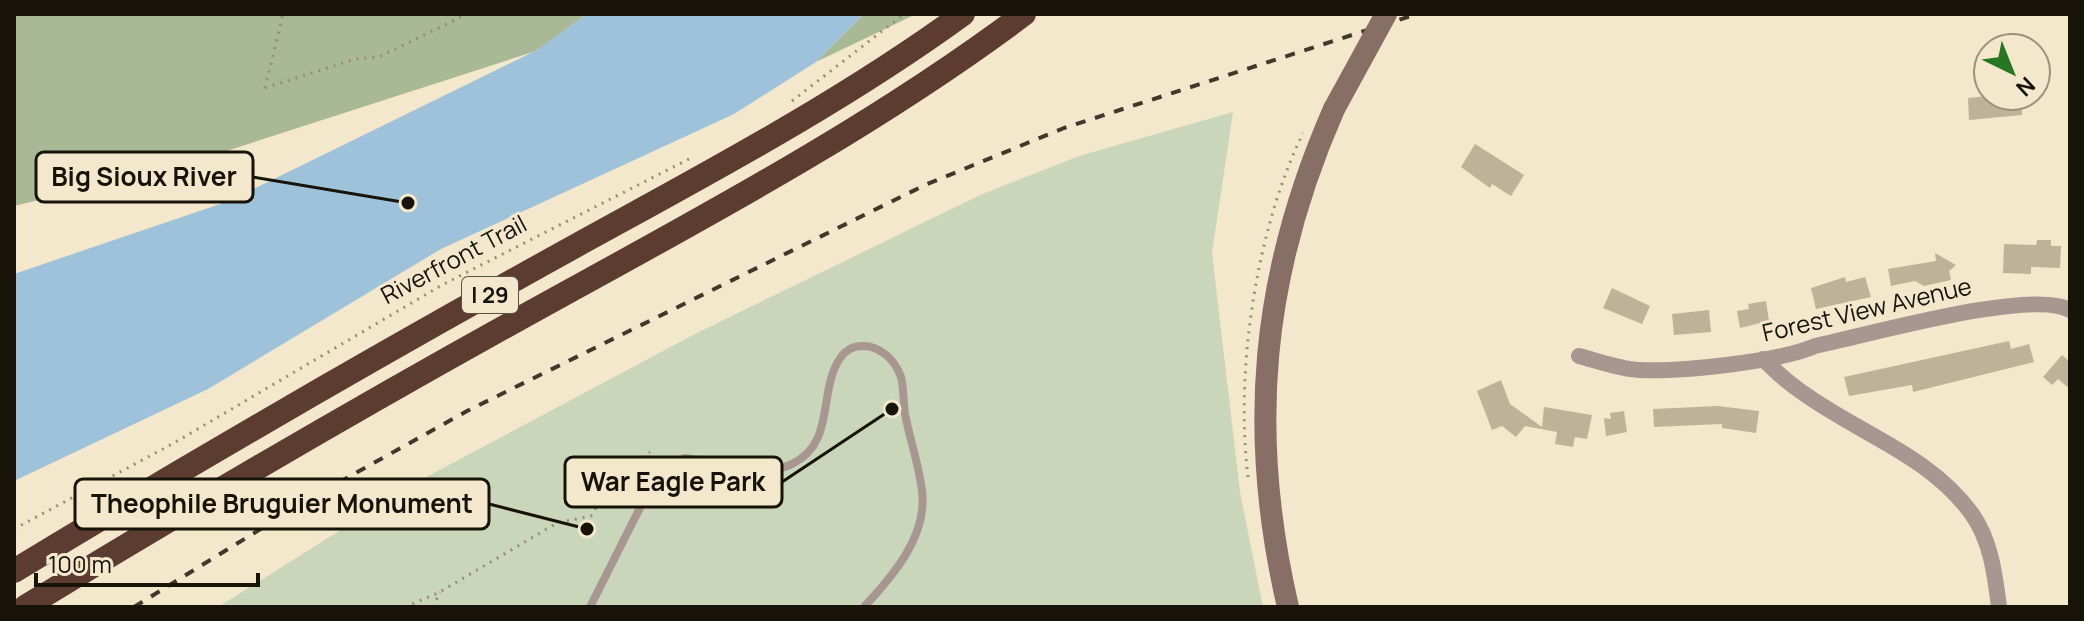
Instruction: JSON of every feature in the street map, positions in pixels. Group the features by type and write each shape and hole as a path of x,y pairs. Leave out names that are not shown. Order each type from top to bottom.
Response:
{"highway":[{"name":"I 29","path":"14,571 182,469 741,156 864,82 963,14"},
{"name":"I 29","path":"25,607 392,389 754,191 883,113 1024,14"}],"main road":[{"path":"1288,607 1274,549 1263,453 1272,307 1294,213 1334,109 1386,14"}],"street":[{"name":"Forest View Avenue","path":"1579,356 1638,370 1763,359 1793,356 1815,346 1978,308 2041,305 2070,310"},
{"path":"1763,359 1796,388 1911,456 1973,515 1992,556 1999,607"}],"lane":[{"path":"590,607 656,476 685,458 748,472 772,471 794,463 810,450 821,432 835,369 842,354 856,346 873,346 890,358 901,378 923,494 920,526 910,548 864,607"}],"path":[{"path":"283,14 265,88 355,59 379,57 467,14"},
{"path":"782,109 904,14"},
{"name":"Riverfront Trail","path":"14,529 223,415 442,285 695,157"},
{"path":"405,607 440,592 557,523 591,516 611,482 650,452"},
{"path":"433,607 440,592"}],"green space":[{"path":"14,14 587,14 536,51 180,166 14,206"},
{"path":"864,14 916,14 816,62"},
{"path":"1233,112 1212,253 1240,492 1263,607 218,607 417,482 693,335 980,195 1079,156"}],"water":[{"path":"587,14 864,14 816,62 734,114 441,249 208,389 14,481 14,274 229,201 535,51"}],"building":[{"path":"1968,98 1972,98 1972,112 2022,112 2022,115 1969,120"},
{"path":"1475,144 1524,175 1511,196 1492,184 1490,188 1461,167"},
{"path":"2037,240 2051,240 2051,246 2061,246 2060,268 2031,267 2031,274 2003,273 2004,244 2036,245"},
{"path":"1935,253 1956,265 1949,271 1951,280 1924,286 1915,281 1891,286 1888,269 1936,261"},
{"path":"1845,277 1846,282 1865,277 1871,297 1816,309 1811,288"},
{"path":"1612,288 1650,306 1642,324 1603,308"},
{"path":"1766,301 1769,321 1740,328 1737,311 1749,309 1748,304"},
{"path":"1709,310 1711,332 1674,335 1672,314"},
{"path":"2009,341 2011,349 2029,344 2034,362 1913,392 1912,385 1849,396 1844,377"},
{"path":"2062,355 2070,362 2070,389 2058,379 2052,385 2043,377"},
{"path":"1501,380 1510,404 1542,427 1544,407 1592,415 1587,439 1575,437 1573,447 1555,444 1557,432 1525,426 1516,437 1502,426 1492,430 1477,391"},
{"path":"1718,406 1759,411 1756,433 1722,428 1722,424 1654,427 1653,409"},
{"path":"1624,411 1627,432 1606,436 1604,418 1611,419 1610,413"}],"railway":[{"path":"134,607 311,498 467,411 925,185 1064,128 1417,14"}],"place":[{"name":"Big Sioux River","path":"408,203"},
{"name":"War Eagle Park","path":"892,409"},
{"name":"Theophile Bruguier Monument","path":"587,529"}]}
